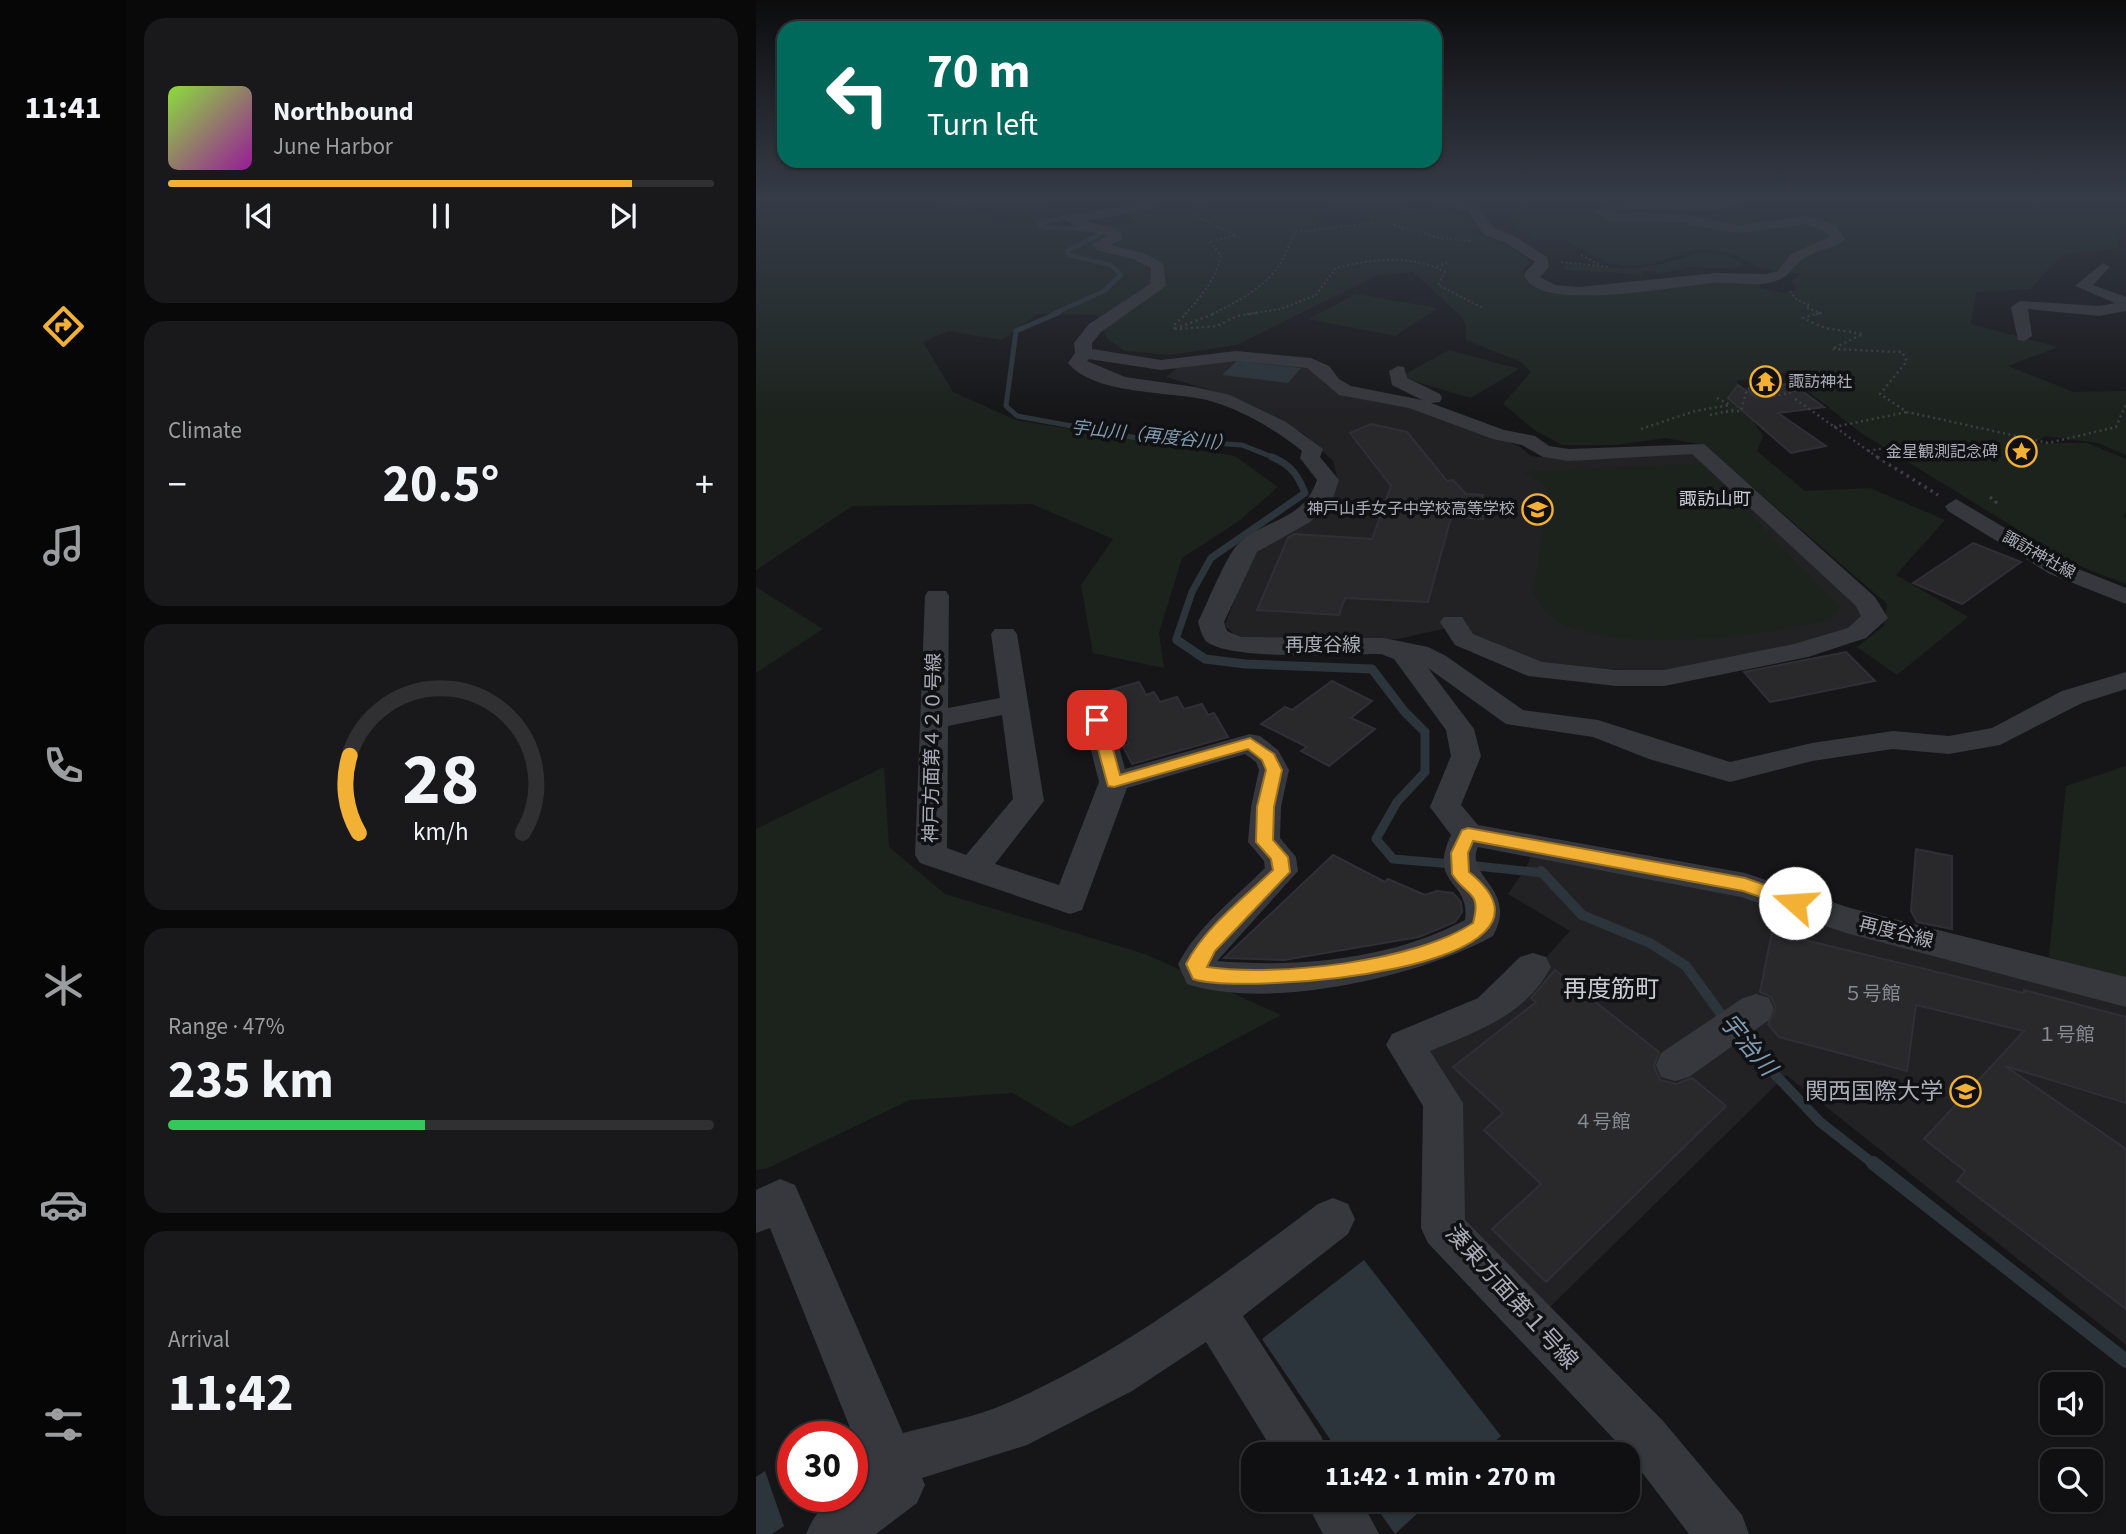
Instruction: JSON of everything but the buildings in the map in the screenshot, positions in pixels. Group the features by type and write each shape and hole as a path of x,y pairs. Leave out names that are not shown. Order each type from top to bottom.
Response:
{"street":[{"path":"1158,271 1158,286 1095,328 1083,343 1084,353 1161,365 1236,356 1311,363 1346,391 1413,403 1500,436 1528,440"},
{"path":"1537,271 1532,274 1539,284 1565,292 1716,278 1767,279 1786,271"},
{"path":"2101,271 2082,286 2126,304"},
{"path":"2024,336 2017,312 2019,307 2026,304 2099,311"},
{"path":"2059,326 2126,304"},
{"name":"再度谷線","path":"1084,353 1077,363 1094,376 1212,396 1296,435 1313,449 1310,458 1328,480 1322,498 1302,517 1247,548 1211,622 1216,636 1237,645 1384,646 1403,653"},
{"path":"1398,371 1398,381 1417,392 1517,427 1543,451 1569,456 1697,448 1866,602 1875,618 1857,633 1799,651 1664,678 1537,670 1464,639 1453,622"},
{"name":"諏訪神社線","path":"1956,506 2058,569 2126,597"},
{"name":"神戸方面第４２０号線","path":"937,596 931,855 1070,901 1114,782"},
{"path":"973,869 1029,801 1004,634"},
{"path":"1403,653 1419,653 1437,662 1494,705 1516,718 1598,729 1659,752 1730,772 1812,752 1893,740 1950,745 2000,736 2072,697 2126,680"},
{"path":"1092,699 1114,782 1250,743 1268,757 1274,770 1266,807 1264,842 1280,857 1282,872 1208,946 1196,964 1200,974 1223,977 1325,973 1420,955 1459,942 1481,927 1486,907 1445,807 1466,756 1460,729 1403,653"},
{"path":"934,720 1014,704"},
{"name":"再度谷線","path":"1463,854 1745,885 1846,920 2126,992"},
{"name":"湊東方面第１号線","path":"1533,967 1491,1009 1405,1045 1443,1103 1443,1228 1645,1439 1723,1534"},
{"path":"1675,1065 1756,1009"},
{"path":"756,1213 780,1199 899,1485 832,1534"},
{"path":"890,1462 1010,1429 1115,1374 1213,1311 1333,1219"},
{"path":"1213,1311 1295,1442"},
{"path":"1339,1512 1353,1534"}],"path":[{"path":"1175,329 1173,326 1183,318 1220,271"},
{"path":"1175,329 1232,303 1274,271"},
{"path":"1175,329 1217,326 1237,316 1281,309 1316,295 1333,271"},
{"path":"1443,271 1445,272 1438,285 1483,308"},
{"path":"1785,287 1797,300 1810,305 1806,308 1821,313 1803,318 1825,328 1863,334 1832,349 1902,352 1906,361 1880,394 1907,412 2048,443 2116,427 2126,404"},
{"path":"1726,412 1731,414 1741,411 1746,389 1754,387 1775,396 1838,381"},
{"path":"1710,415 1737,409 1717,398"},
{"path":"1795,398 1866,451 1956,506"},
{"path":"1633,431 1676,417 1730,405"},
{"path":"1833,428 1907,412"},
{"path":"1671,413 1676,417"},
{"path":"1866,451 1891,447"}],"shaded area":[{"path":"756,271 1523,271 1525,281 1569,295 1719,281 1760,281 1760,288 1787,294 1796,290 1792,281 1801,274 1777,271 2047,271 2030,289 1976,292 1971,324 2058,347 2008,366 2074,392 2126,391 2126,455 2098,443 2045,436 2035,443 2087,443 2126,459 2126,513 2123,516 2126,518 2126,584 2072,563 1861,433 1785,373 1737,381 1746,411 1763,436 1757,451 1805,491 1870,488 1945,520 1896,575 1968,617 1897,675 1857,647 1884,626 1887,604 1704,445 1665,438 1617,445 1562,445 1536,431 1503,404 1531,372 1521,362 1466,340 1466,327 1462,317 1413,272 1376,276 1237,345 1170,355 1125,351 1107,339 1097,315 1038,314 1002,340 948,331 923,342 953,392 1016,420 1235,456 1278,487 1239,521 1182,558 1159,633 1164,668 1093,653 1081,585 1113,539 1032,504 852,506 756,570"},
{"path":"1584,271 1674,271 1658,274 1654,271 1641,272 1643,275"},
{"path":"1356,294 1438,308 1395,336 1308,319"},
{"path":"1449,350 1519,369 1471,398 1400,377"},
{"name":"神戸山手女子中学校高等学校","path":"1237,359 1308,365 1326,385 1345,396 1408,405 1519,446 1531,456 1562,459 1695,453 1861,605 1863,617 1848,630 1794,647 1655,672 1546,665 1474,638 1465,624 1398,639 1237,637 1225,625 1250,559 1338,480 1333,461 1303,433 1223,394 1166,377 1179,366"},
{"path":"1237,361 1301,368 1288,383 1222,375"},
{"path":"1701,463 1840,607 1834,617 1772,631 1733,636 1649,640 1610,637 1577,630 1549,616 1533,593 1549,495 1543,483 1523,472"},
{"path":"756,587 823,629 756,673"},
{"path":"2126,766 2126,979 2049,957 2066,786"},
{"path":"884,767 889,847 945,894 1145,954 1281,1015 1070,1127 1013,1093 910,1100 768,1168 756,1170 756,829"},
{"name":"関西国際大学","path":"1531,855 1717,886 2126,1003 2126,1345 1786,1075 1544,1313 1461,1221 1424,1045 1494,1014 1570,931 1508,894 1527,866"},
{"path":"1364,1260 1501,1436 1494,1442 1332,1442 1262,1339"},
{"path":"765,1471 784,1526 772,1534 756,1534 756,1477"},
{"path":"1379,1512 1419,1512 1395,1534"}],"waterway":[{"name":"宇山川（再度谷川）","path":"1053,314 1104,291 1121,275 1117,271"},
{"name":"宇山川（再度谷川）","path":"1058,313 1016,331 1006,406 1017,416 1137,438 1242,445 1272,457"},
{"name":"宇山川（再度谷川）","path":"1180,642 1176,639 1192,592 1211,558 1305,493 1293,471 1272,457"},
{"name":"宇山川（再度谷川）","path":"1272,457 1277,459"},
{"name":"宇山川（再度谷川）","path":"1177,640 1205,659 1245,664 1372,669 1404,711 1425,732 1425,772 1397,802 1376,839 1393,859 1453,864"},
{"name":"宇治川","path":"1467,865 1543,873"},
{"name":"宇治川","path":"1543,873 1582,915 1650,943 1686,966 1726,1021"},
{"name":"宇治川","path":"1735,1032 1820,1122 1875,1165"},
{"name":"宇治川","path":"1873,1163 2126,1361"}],"place":[{"name":"諏訪神社","path":"1765,382"},
{"name":"金星観測記念碑","path":"2021,452"},
{"name":"神戸山手女子中学校高等学校","path":"1538,509"},
{"name":"関西国際大学","path":"1966,1091"}],"district":[{"name":"諏訪山町","path":"1715,499"},
{"name":"再度筋町","path":"1611,989"}],"route":[{"path":"1097,720 1114,782 1250,743 1268,757 1274,770 1266,807 1264,842 1280,857 1282,872 1208,946 1196,964 1200,974 1223,977 1325,973 1420,955 1459,942 1481,927 1486,907 1480,890 1461,874 1459,853 1468,834 1647,864 1745,885 1795,903"}]}
